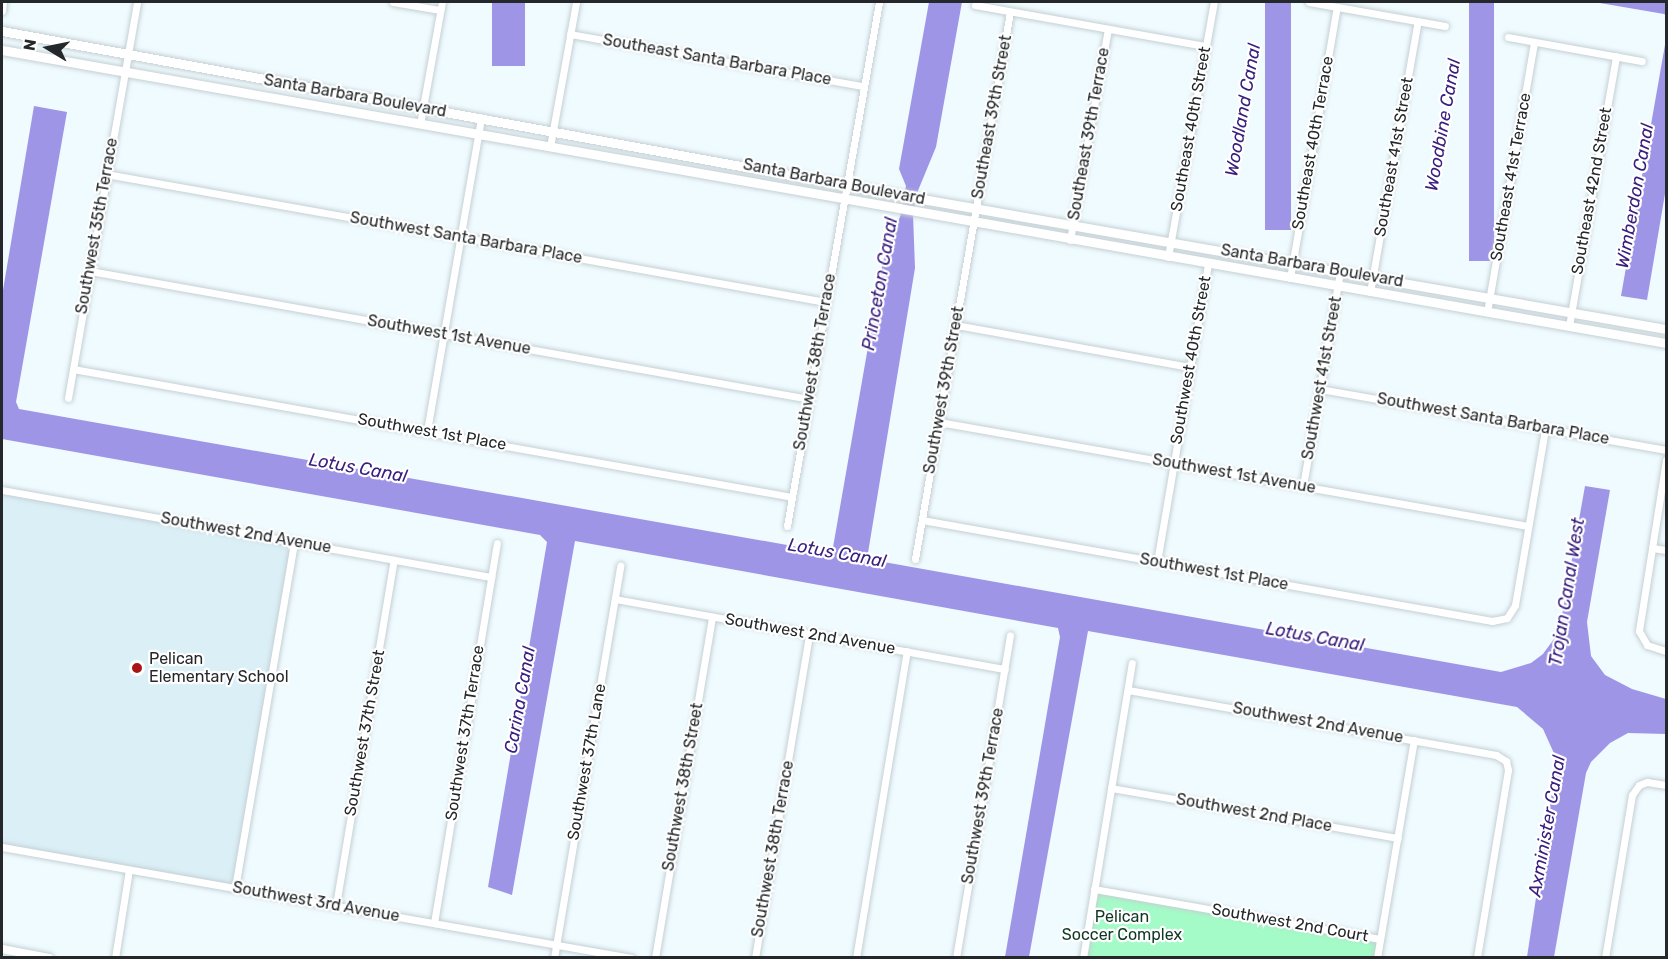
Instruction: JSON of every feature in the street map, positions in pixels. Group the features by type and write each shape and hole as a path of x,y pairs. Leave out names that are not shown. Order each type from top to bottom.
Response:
{"main road":[{"name":"Santa Barbara Boulevard","path":"2,32 690,155 899,195 1073,223 1666,329"},
{"name":"Santa Barbara Boulevard","path":"2,50 921,210 1070,240 1666,343"},
{"path":"271,97 273,81"},
{"path":"687,171 690,155"}],"street":[{"path":"2,11 3,2"},
{"name":"Southwest 35th Terrace","path":"68,398 137,2"},
{"path":"393,2 440,10"},
{"path":"420,124 442,2"},
{"path":"550,147 576,2"},
{"name":"Southwest 38th Terrace","path":"787,526 879,2"},
{"name":"Southeast 40th Street","path":"1168,257 1214,2"},
{"path":"1309,2 1445,26"},
{"path":"975,5 1206,46"},
{"name":"Southeast 40th Terrace","path":"1290,278 1337,7"},
{"name":"Southeast 39th Street","path":"973,221 1010,12"},
{"name":"Southeast 41st Street","path":"1370,292 1418,21"},
{"name":"Southeast 39th Terrace","path":"1070,240 1108,29"},
{"name":"Southeast Santa Barbara Place","path":"570,34 863,86"},
{"path":"1508,37 1642,61"},
{"name":"Southeast 41st Terrace","path":"1487,312 1534,42"},
{"name":"Southeast 42nd Street","path":"1569,326 1616,56"},
{"path":"427,431 481,118"},
{"name":"Southwest Santa Barbara Place","path":"106,174 825,302"},
{"name":"Southwest 39th Street","path":"915,559 973,221"},
{"name":"Southwest 40th Street","path":"1157,562 1208,264"},
{"name":"Southwest 1st Avenue","path":"90,271 809,399"},
{"name":"Southwest 41st Street","path":"1304,486 1340,271"},
{"path":"956,325 1190,367"},
{"name":"Southwest 1st Place","path":"73,369 792,497"},
{"name":"Southwest Santa Barbara Place","path":"1320,388 1666,450"},
{"name":"Southwest 1st Avenue","path":"939,422 1528,526"},
{"path":"1528,526 1545,429"},
{"path":"1666,460 1639,622 1641,638 1654,648 1666,651"},
{"name":"Southwest 2nd Avenue","path":"2,490 491,577"},
{"name":"Southwest 1st Place","path":"922,520 1492,621 1507,618 1515,605 1528,526"},
{"path":"235,888 294,542"},
{"name":"Southwest 37th Terrace","path":"434,923 497,543"},
{"path":"1652,548 1666,550"},
{"name":"Southwest 37th Street","path":"336,905 394,560"},
{"name":"Southwest 37th Lane","path":"554,957 620,566"},
{"name":"Southwest 2nd Avenue","path":"615,599 1005,669"},
{"name":"Southwest 38th Street","path":"655,957 712,617"},
{"name":"Southwest 38th Terrace","path":"755,957 809,634"},
{"name":"Southwest 39th Terrace","path":"956,957 1010,635"},
{"path":"856,957 907,651"},
{"path":"1083,957 1132,663"},
{"name":"Southwest 2nd Avenue","path":"1128,690 1496,755 1506,761 1508,770 1477,957"},
{"path":"1377,957 1414,740"},
{"path":"1605,957 1632,795 1639,785 1666,785"},
{"name":"Southwest 2nd Place","path":"1111,788 1398,838"},
{"name":"Southwest 3rd Avenue","path":"2,847 631,957"},
{"path":"115,957 129,870"},
{"name":"Southwest 2nd Court","path":"1094,889 1380,939"},
{"path":"2,949 49,957"}],"shaded area":[{"name":"Pelican Elementary School","path":"2,490 294,542 235,888 2,847"}],"green space":[{"name":"Pelican Soccer Complex","path":"1094,889 1380,939 1377,957 1083,958"}],"water":[{"path":"492,2 525,2 525,66 492,66"},
{"path":"929,2 962,2 936,147 917,193 913,214 915,268 867,559 1501,672 1531,663 1543,654 1559,632 1585,486 1610,490 1587,622 1591,656 1605,675 1632,689 1666,699 1666,734 1628,733 1610,743 1591,762 1586,773 1554,957 1527,957 1557,760 1543,729 1517,707 1088,631 1029,957 1005,957 1060,637 1058,628 575,541 512,895 488,887 547,542 540,535 2,439 2,296 34,106 67,112 16,402 19,409 832,553 883,261 901,214 906,186 899,169"},
{"path":"1265,2 1291,2 1291,230 1265,230"},
{"path":"1469,2 1494,2 1494,261 1469,261"},
{"path":"1594,2 1666,2 1666,15 1664,14"},
{"path":"1666,39 1666,188 1647,300 1621,296"}],"place":[{"name":"Pelican Elementary School","path":"137,668"}],"water label":[{"name":"Woodland Canal","path":"1243,110"},
{"name":"Woodbine Canal","path":"1443,125"},
{"name":"Wimberdon Canal","path":"1635,196"},
{"name":"Princeton Canal","path":"880,284"},
{"name":"Lotus Canal","path":"358,468"},
{"name":"Lotus Canal","path":"837,553"},
{"name":"Trojan Canal West","path":"1567,592"},
{"name":"Lotus Canal","path":"1315,637"},
{"name":"Carina Canal","path":"520,700"},
{"name":"Axminister Canal","path":"1547,826"}]}
